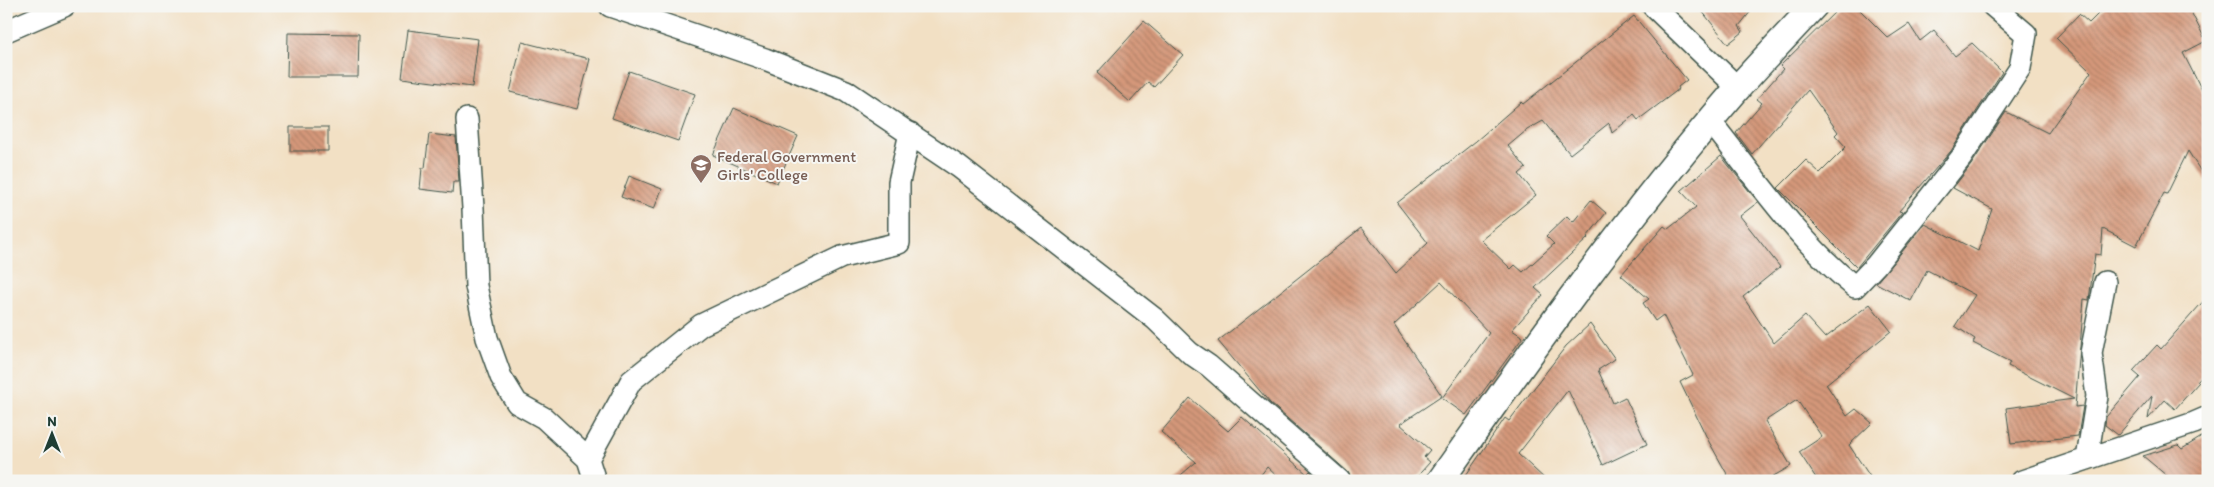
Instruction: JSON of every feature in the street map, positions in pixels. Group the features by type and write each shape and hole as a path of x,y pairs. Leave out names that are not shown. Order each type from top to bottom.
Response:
{"street":[{"path":"6,30 64,6"},
{"path":"610,6 766,59 846,91 958,167 1155,319 1190,353 1209,366 1340,481"},
{"path":"1653,6 1738,88"},
{"path":"1440,481 1541,338 1710,121 1814,6"},
{"path":"1710,121 1803,238 1839,274 1855,287 1876,265 1961,158 2020,68 2026,34 1993,6"},
{"path":"467,119 474,208 476,286 487,338 501,377 517,402 544,418 588,459 595,481"},
{"path":"588,459 631,381 701,325 842,257 899,243 899,182 910,133"},
{"path":"2087,459 2097,396 2091,353 2105,282"},
{"path":"2022,481 2208,417"}],"building":[{"path":"1698,6 1755,6 1739,26 1743,32 1728,44"},
{"path":"1841,6 1856,6 1888,38 1909,24 1920,41 1934,30 1955,56 1972,43 2002,72 1951,151 1899,211 1902,212 1857,267 1778,188 1806,160 1820,173 1846,147 1835,135 1838,132 1808,90 1752,154 1736,133 1762,103 1757,99 1783,69 1780,66"},
{"path":"2106,6 2188,6 2206,41 2183,53 2208,102 2208,183 2188,151 2167,194 2164,193 2136,246 2103,229 2101,255 2095,254 2089,300 2084,299 2075,407 2083,406 2078,436 2011,444 2006,408 2074,399 2008,366 2010,362 1973,343 1975,339 1955,326 1975,295 1927,270 1911,301 1876,283 1925,224 1978,251 1992,209 1953,188 1971,165 2006,112 2048,133 2091,72 2056,38 2079,14 2089,23"},
{"path":"1634,16 1687,80 1678,87 1679,89 1638,120 1634,115 1612,133 1609,123 1570,154 1543,121 1527,130 1508,146 1526,168 1519,174 1536,195 1481,240 1511,269 1515,265 1523,272 1554,244 1546,236 1567,216 1573,222 1591,200 1606,213 1588,238 1535,288 1543,295 1512,330 1523,337 1466,415 1442,398 1489,333 1441,282 1394,325 1442,396 1400,424 1430,450 1424,457 1430,462 1413,481 1352,481 1348,472 1270,403 1218,341 1361,228 1396,273 1428,243 1397,203 1476,141 1521,102 1523,104"},
{"path":"1144,21 1183,55 1154,87 1148,82 1130,102 1097,73"},
{"path":"408,30 478,39 472,87 402,78"},
{"path":"288,33 359,34 358,77 287,77"},
{"path":"522,42 590,59 577,109 510,92"},
{"path":"629,71 695,94 678,141 612,118"},
{"path":"734,108 798,136 777,183 713,155"},
{"path":"290,127 328,127 328,151 290,151"},
{"path":"429,134 456,137 459,182 453,182 452,193 420,189 422,168 425,168"},
{"path":"1721,156 1758,202 1740,216 1780,267 1743,297 1774,343 1805,316 1825,338 1870,304 1891,331 1826,384 1847,416 1856,409 1872,423 1849,445 1873,481 1818,481 1799,452 1822,437 1797,400 1765,421 1791,466 1765,481 1731,481 1708,440 1680,382 1693,375 1663,315 1655,321 1643,303 1649,299 1621,275 1664,226 1668,229 1696,207 1681,191"},
{"path":"629,176 662,189 654,209 621,197"},
{"path":"2208,296 2208,369 2175,409 2165,400 2148,419 2152,396 2118,435 2105,425 2106,417 2140,377 2133,371 2157,345 2161,349"},
{"path":"1590,324 1615,359 1598,370 1613,403 1625,397 1647,444 1603,465 1568,390 1518,454 1547,481 1462,481 1505,418 1509,421 1566,346"},
{"path":"1190,398 1228,431 1242,417 1307,474 1310,471 1321,481 1282,481 1267,467 1256,481 1174,481 1196,462 1161,432"},
{"path":"2208,433 2208,481 2173,481 2143,456 2178,445 2182,449"}],"place":[{"name":"Federal Government Girls' College","path":"701,184"}]}
